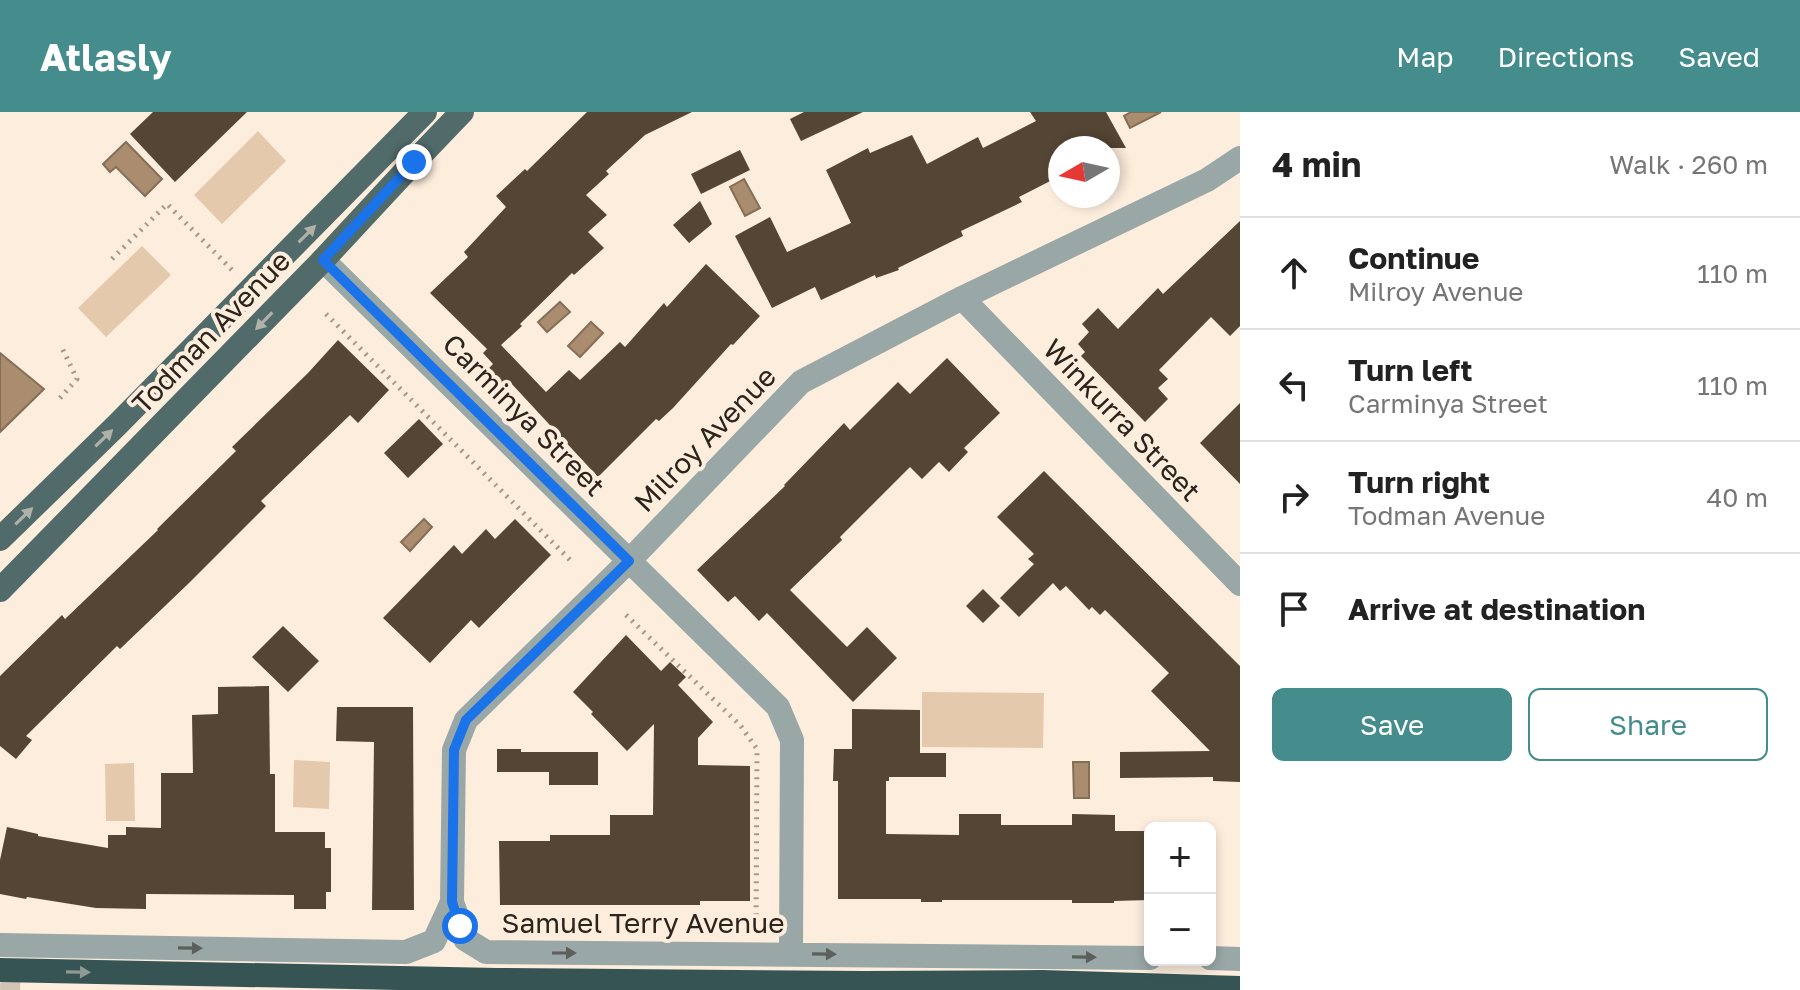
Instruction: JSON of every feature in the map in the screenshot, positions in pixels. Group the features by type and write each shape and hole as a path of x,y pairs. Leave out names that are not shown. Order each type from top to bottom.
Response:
{"highway":[{"path":"0,970 497,980 1042,982 1240,988"}],"main road":[{"name":"Todman Avenue","path":"0,539 117,425 425,112"},
{"name":"Todman Avenue","path":"0,590 323,260 462,112"}],"street":[{"name":"Milroy Avenue","path":"452,902 454,750 466,720 629,561 801,382 962,298 1207,180 1240,158"},
{"name":"Carminya Street","path":"323,260 778,707 792,740 791,954"},
{"name":"Winkurra Street","path":"962,298 1240,584"},
{"path":"0,945 406,952 434,941 452,902"},
{"name":"Samuel Terry Avenue","path":"452,902 465,939 486,952 1144,958"},
{"path":"1216,958 1240,959"}],"path":[{"path":"112,259 167,204 252,289"},
{"path":"326,314 573,563"},
{"path":"60,398 77,379 62,348"},
{"path":"626,615 740,725 757,749 756,953"}],"shaded area":[{"path":"1131,112 1161,112 1130,128 1124,116"},
{"path":"258,131 286,161 222,224 194,195"},
{"path":"126,142 162,179 145,196 116,167 110,172 103,164"},
{"path":"744,179 760,208 745,216 730,187"},
{"path":"142,246 171,275 106,337 78,308"},
{"path":"560,302 570,312 547,332 538,322"},
{"path":"591,322 603,333 580,357 568,346"},
{"path":"0,353 44,389 0,432"},
{"path":"424,519 432,527 410,551 401,542"},
{"path":"922,692 1044,693 1043,748 922,747"},
{"path":"294,760 330,762 329,809 293,807"},
{"path":"1073,762 1089,762 1089,798 1074,798"},
{"path":"134,763 135,821 106,821 105,764"}],"building":[{"path":"153,112 247,112 175,182 130,134"},
{"path":"587,112 692,112 645,135 606,171 609,174 586,195 607,215 588,232 604,248 574,275 572,273 501,345 546,392 569,370 580,380 620,342 625,347 664,303 667,307 706,264 760,316 673,408 659,421 656,419 598,477 510,382 503,389 486,371 493,364 483,353 487,349 430,293 468,257 464,252 506,207 496,196 525,169 527,171"},
{"path":"804,112 863,112 801,141 790,119"},
{"path":"1030,112 1106,112 1119,136 1048,136 1048,182 1019,197 1022,202 961,231 963,236 899,270 876,278 875,275 821,300 815,287 772,308 735,236 770,217 787,252 851,223 826,170 868,148 870,153 912,135 927,164 978,137 983,148 1036,121"},
{"path":"740,150 750,170 701,194 691,174"},
{"path":"700,201 712,224 689,243 673,225"},
{"path":"1240,221 1240,326 1230,336 1211,317 1159,370 1168,379 1158,388 1168,399 1145,422 1081,356 1085,352 1078,344 1089,332 1082,324 1098,308 1118,329 1158,288 1163,294"},
{"path":"338,340 389,390 358,423 350,415 261,501 266,506 189,583 120,649 117,646 26,736 32,740 16,759 0,746 0,676 62,615 65,619 158,530 236,451 232,447"},
{"path":"947,358 1000,413 964,448 968,452 949,472 939,462 922,479 910,467 790,590 847,647 867,627 897,658 853,702 767,613 759,621 735,596 728,602 697,570 785,486 844,423 850,430 898,382 910,394"},
{"path":"1240,403 1240,484 1200,443"},
{"path":"419,419 443,444 408,478 384,453"},
{"path":"1044,471 1240,666 1240,782 1213,781 1213,777 1120,778 1120,752 1210,751 1151,691 1169,673 1105,610 1100,615 1092,607 1089,610 1066,586 1060,591 1053,583 1019,617 1000,598 1034,564 1028,559 1034,554 997,517"},
{"path":"515,519 551,555 479,628 471,620 430,663 383,618 454,545 462,554 486,529 495,539"},
{"path":"983,589 1000,606 983,623 966,606"},
{"path":"283,626 319,661 288,692 252,657"},
{"path":"626,635 661,671 670,662 686,677 678,685 713,722 698,738 698,765 750,766 750,901 700,901 700,905 500,905 499,841 550,841 550,835 610,835 610,815 653,815 654,724 627,751 573,692"},
{"path":"269,686 270,774 275,774 275,832 325,832 325,848 331,848 331,892 326,892 326,909 294,909 294,895 146,894 146,909 96,908 0,894 0,860 7,827 38,836 108,848 108,835 126,835 126,827 161,828 161,773 193,773 192,715 218,714 218,687"},
{"path":"337,707 413,707 414,910 372,910 374,742 336,741"},
{"path":"852,709 920,710 920,753 946,753 946,777 889,777 886,781 886,834 959,835 959,814 1001,814 1001,825 1072,825 1072,814 1115,815 1115,831 1144,831 1144,900 1072,903 1072,900 921,902 921,899 838,899 838,781 833,781 834,749 852,749"},
{"path":"497,749 598,752 598,785 549,785 549,772 497,772"}],"tunnel":[{"path":"0,989 20,990"}],"route":[{"path":"414,162 323,260 629,561 466,720 454,750 452,902 460,926"}]}
